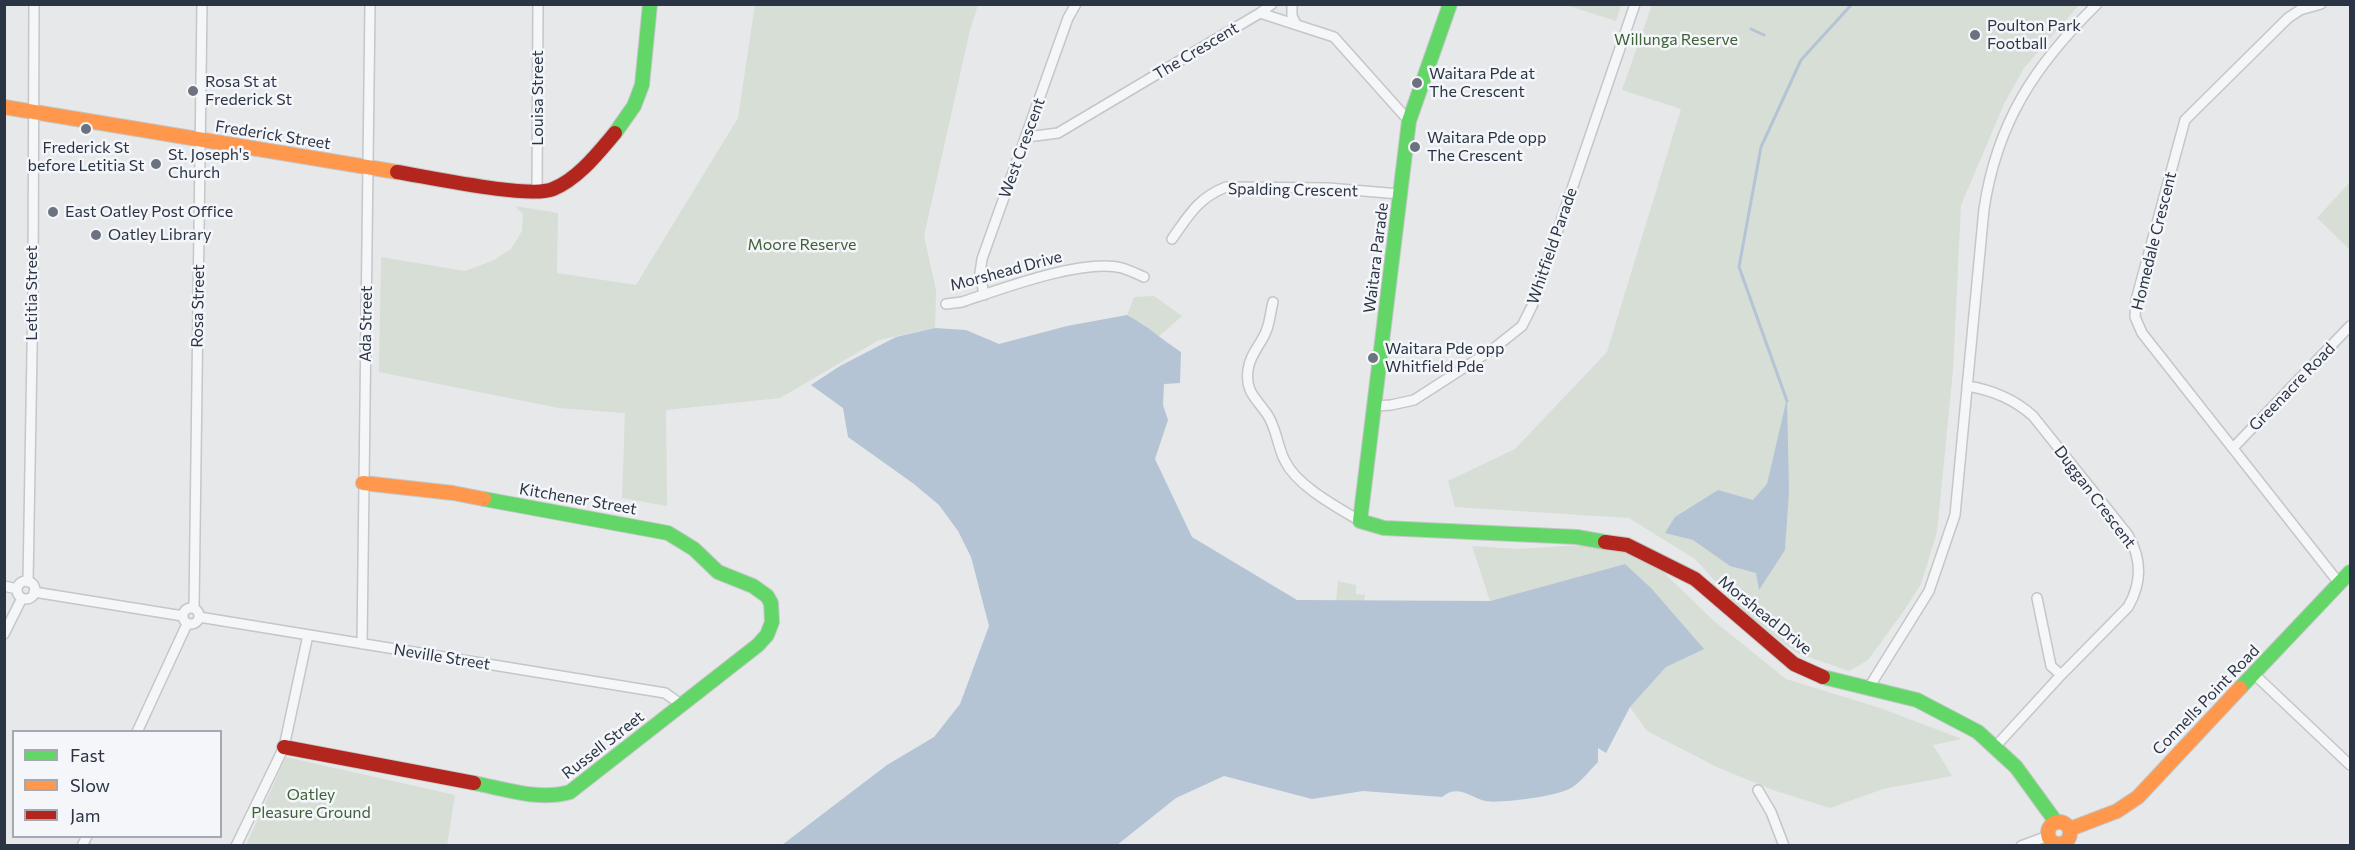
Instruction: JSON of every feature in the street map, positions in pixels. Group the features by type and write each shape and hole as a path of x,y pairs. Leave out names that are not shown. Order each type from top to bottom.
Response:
{"street":[{"name":"Letitia Street","path":"28,582 34,4"},
{"name":"Rosa Street","path":"194,608 202,4"},
{"name":"Ada Street","path":"362,644 370,4"},
{"name":"Louisa Street","path":"537,192 538,4"},
{"path":"537,192 557,188 588,162 626,120 636,104 644,78 650,4"},
{"name":"West Crescent","path":"984,295 980,273 982,260 1068,18 1076,4"},
{"name":"The Crescent","path":"1027,137 1058,133 1272,4"},
{"path":"1292,4 1296,24"},
{"name":"Waitara Parade","path":"1360,521 1376,406 1409,121 1450,4"},
{"name":"Whitfield Parade","path":"1376,406 1414,400 1493,349 1522,326 1532,306 1635,4"},
{"path":"1868,689 1929,591 1955,515 1984,209 1990,172 1999,143 2037,72 2054,49 2097,4"},
{"name":"Homedale Crescent","path":"2321,4 2300,10 2288,18 2187,117 2136,300 2135,317 2142,333 2339,583"},
{"path":"1260,13 1329,34 1338,41 1409,121"},
{"name":"Frederick Street","path":"4,108 537,192"},
{"name":"Spalding Crescent","path":"1172,239 1197,204 1210,193 1226,187 1329,188 1400,194"},
{"name":"Morshead Drive","path":"946,304 962,302 1059,272 1088,268 1120,268 1144,277"},
{"name":"Morshead Drive","path":"1273,302 1267,330 1251,355 1247,372 1249,393 1268,415 1277,434 1284,461 1310,488 1369,525 1393,529 1578,537 1628,545 1695,579 1794,664 1830,680 1917,700 1978,732 2016,767 2056,822"},
{"name":"Greenacre Road","path":"2233,448 2350,326"},
{"name":"Duggan Crescent","path":"1967,386 1998,393 2017,403 2033,416 2128,535 2137,551 2139,568 2137,585 2128,607 1995,747"},
{"name":"Kitchener Street","path":"363,483 426,489 656,529 689,544 717,572 755,587 768,596"},
{"name":"Connells Point Road","path":"2070,829 2117,811 2138,797 2350,572"},
{"path":"28,582 34,587 34,592 30,598 22,598 17,589 20,584 28,582"},
{"path":"4,586 17,589"},
{"path":"34,592 185,620 195,624 199,617 198,612 194,608 186,609 185,620 138,730"},
{"name":"Russell Street","path":"284,747 540,796 556,796 570,792 764,639 774,610 768,596"},
{"path":"4,634 22,598"},
{"path":"2037,598 2050,666 2061,675"},
{"name":"Neville Street","path":"199,617 665,693 681,705"},
{"path":"236,846 284,747 308,635"},
{"path":"2254,674 2350,765"},
{"path":"1758,790 1771,812 1784,846"},
{"path":"2021,846 2055,842 2068,840 2070,829 2066,824 2056,822 2049,829 2055,842"}],"green space":[{"name":"Moore Reserve","path":"755,5 978,5 970,30 924,236 936,290 935,328 879,340 780,398 666,410 667,506 622,498 625,413 559,408 379,372 381,257 465,271 494,260 511,249 522,231 523,214 515,206 558,213 557,273 636,285 738,118"},
{"path":"1566,5 1621,5 1616,21"},
{"name":"Willunga Reserve","path":"1652,5 2079,5 2024,68 2004,104 1961,205 1953,370 1937,532 1921,584 1868,660 1849,671 1797,653 1749,618 1695,559 1629,518 1455,507 1448,481 1515,449 1607,352 1681,109 1622,90"},
{"path":"2350,182 2350,250 2317,218"},
{"path":"1154,296 1182,316 1158,337 1141,322 1127,315 1134,297"},
{"path":"1583,545 1629,550 1656,565 1714,621 1786,679 1880,708 1962,739 1933,745 1952,776 1883,789 1830,808 1773,790 1719,768 1647,731 1630,707 1666,667 1625,564 1490,601 1472,546 1518,549"},
{"path":"1338,581 1356,585 1356,594 1364,595 1366,586 1364,601 1336,601"},
{"name":"Oatley Pleasure Ground","path":"286,757 455,795 447,845 246,845"}],"water":[{"path":"1127,315 1181,352 1180,383 1164,384 1163,405 1168,420 1155,459 1192,537 1297,600 1490,601 1625,564 1651,588 1704,649 1666,667 1630,707 1606,753 1598,748 1598,762 1585,776 1571,788 1554,794 1492,802 1458,791 1447,793 1442,797 1363,791 1312,799 1224,776 1176,798 1117,845 782,845 887,765 934,737 960,704 989,626 971,557 958,531 939,505 914,484 848,437 843,408 811,385 840,366 896,337 935,328 966,330 999,344 1067,326"},
{"path":"1787,398 1789,491 1785,550 1759,590 1756,573 1730,566 1693,540 1665,533 1675,517 1718,490 1753,500 1767,484"}],"waterway":[{"path":"1787,401 1739,267 1761,147 1801,60 1852,4"},
{"path":"1751,29 1764,35"}],"traffic: fast":[{"path":"615,133 634,106 642,85 650,4"},
{"path":"1450,4 1409,121 1360,521 1384,528 1577,537 1605,542"},
{"path":"474,783 534,795 570,792 758,645 767,635 772,622 771,603 767,596 753,586 718,572 694,549 668,533 484,499"},
{"path":"2240,688 2350,572"},
{"path":"1823,677 1917,700 1978,732 2016,767 2056,822"}],"traffic: slow":[{"path":"4,107 397,172"},
{"path":"363,483 453,493 484,499"},
{"path":"2070,829 2117,811 2138,797 2240,688"},
{"path":"2059,822 2067,825 2070,833 2067,841 2059,844 2051,841 2048,833 2051,825 2059,822"}],"traffic: jam":[{"path":"397,172 502,189 523,191 553,189 571,179 587,165 615,133"},
{"path":"1605,542 1627,545 1695,579 1794,664 1823,677"},
{"path":"284,747 474,783"}],"place":[{"name":"Poulton Park Football","path":"1975,35"},
{"name":"Waitara Pde at The Crescent","path":"1417,83"},
{"name":"Rosa St at Frederick St","path":"193,91"},
{"name":"Frederick St before Letitia St","path":"86,129"},
{"name":"Waitara Pde opp The Crescent","path":"1415,147"},
{"name":"St. Joseph's Church","path":"156,164"},
{"name":"East Oatley Post Office","path":"53,212"},
{"name":"Oatley Library","path":"96,235"},
{"name":"Waitara Pde opp Whitfield Pde","path":"1373,358"}]}
